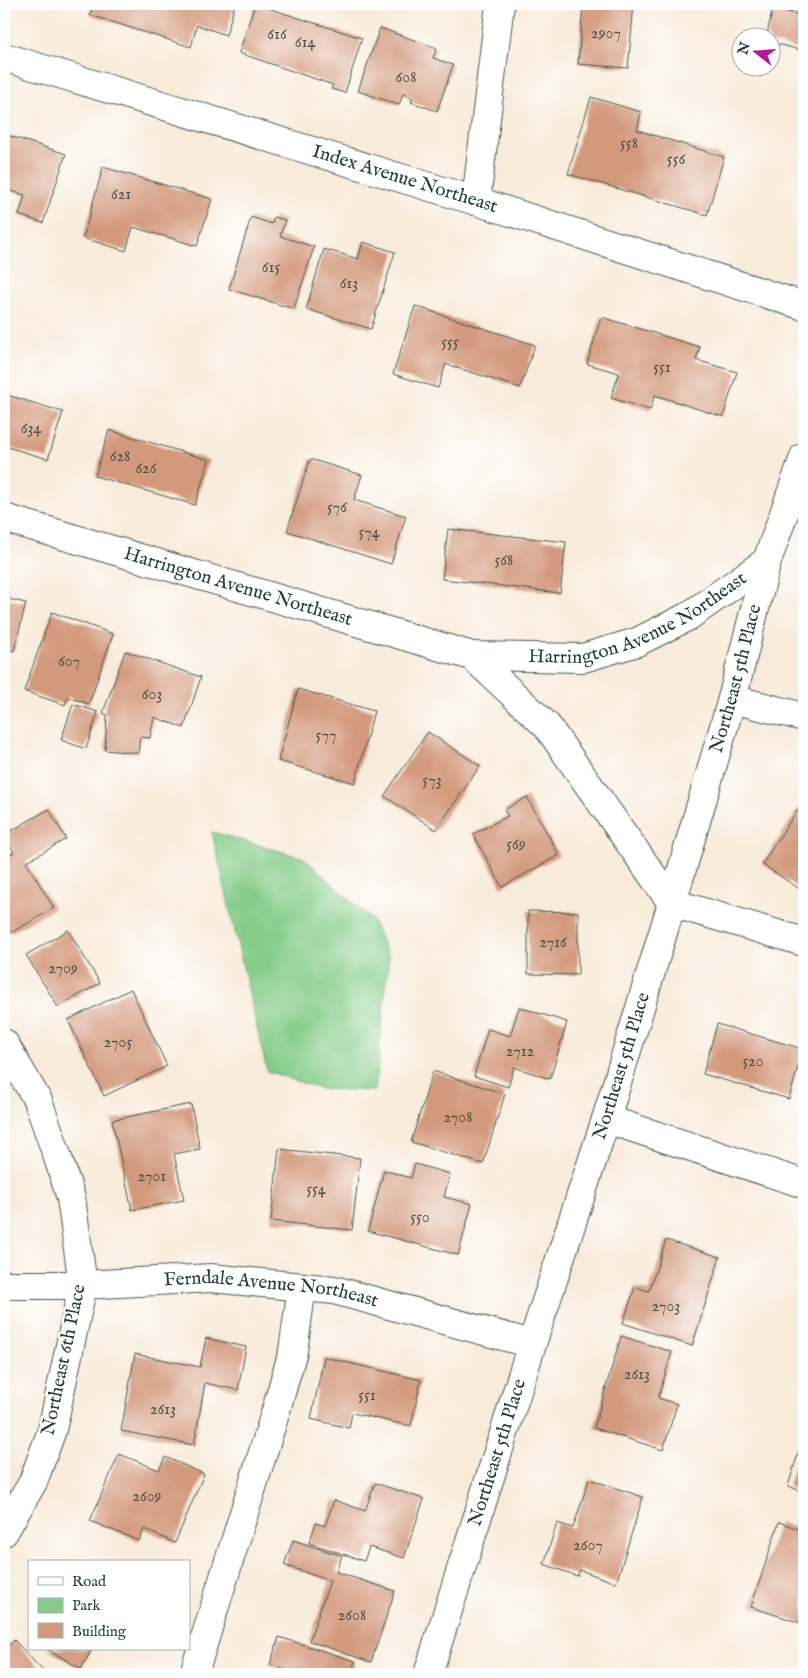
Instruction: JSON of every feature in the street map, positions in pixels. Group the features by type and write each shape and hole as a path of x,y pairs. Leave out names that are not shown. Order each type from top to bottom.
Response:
{"street":[{"path":"476,201 500,4"},
{"name":"Index Avenue Northeast","path":"4,56 476,201 804,306"},
{"name":"Northeast 5th Place","path":"428,1674 532,1344 606,1119 732,699 767,560 804,457"},
{"name":"Harrington Avenue Northeast","path":"4,518 472,656 583,658 637,642 689,616 767,560"},
{"name":"Harrington Avenue Northeast","path":"472,656 547,726 672,903"},
{"path":"732,699 804,717"},
{"path":"672,903 804,942"},
{"name":"Northeast 6th Place","path":"4,1043 38,1101 58,1158 71,1198 83,1284 52,1430 33,1482 4,1532"},
{"path":"606,1119 804,1184"},
{"name":"Ferndale Avenue Northeast","path":"4,1285 83,1284 211,1278 334,1290 532,1344"},
{"path":"194,1673 293,1351 302,1287"}],"green space":[{"path":"212,832 304,858 371,919 389,956 375,1091 320,1089 267,1071"}],"building":[{"path":"93,4 235,4 226,35 197,25 191,47 90,15"},
{"path":"255,4 362,38 345,93 331,89 333,85 239,53"},
{"path":"583,4 634,4 628,68 578,64"},
{"path":"773,8 804,16 804,51 780,45 780,28 768,28"},
{"path":"380,28 437,48 433,58 453,65 437,111 411,102 413,98 403,94 399,105 358,91"},
{"path":"591,97 641,112 637,130 724,157 707,215 568,174"},
{"path":"4,134 66,154 43,223 19,215 25,195 4,189"},
{"path":"103,167 212,199 197,246 133,227 126,251 83,238"},
{"path":"251,217 272,224 274,217 285,220 280,236 314,247 294,309 229,289"},
{"path":"363,242 395,252 371,329 306,309 324,249 358,259"},
{"path":"415,306 535,345 520,388 446,364 438,388 393,374"},
{"path":"601,317 700,347 696,360 737,372 723,417 655,395 650,410 611,398 619,373 587,364"},
{"path":"4,394 63,412 48,459 4,446"},
{"path":"109,430 209,460 195,505 95,476"},
{"path":"310,459 362,475 354,500 406,516 391,564 287,531"},
{"path":"448,529 566,542 560,593 442,579"},
{"path":"4,598 26,603 14,651 4,648"},
{"path":"52,612 113,634 89,704 68,697 65,705 24,691"},
{"path":"125,651 201,677 184,728 154,717 150,738 140,737 138,753 105,750 107,715 103,713"},
{"path":"298,689 374,711 355,783 278,761"},
{"path":"73,704 98,712 86,749 61,740"},
{"path":"428,732 480,766 436,830 384,796"},
{"path":"527,797 559,855 502,887 473,834 508,816 504,810"},
{"path":"804,800 804,892 762,864"},
{"path":"49,809 66,839 26,862 54,908 11,933 4,921 4,858 14,852 4,835"},
{"path":"528,911 578,912 578,975 528,974"},
{"path":"68,930 100,983 58,1007 26,955"},
{"path":"131,989 167,1066 104,1096 68,1020"},
{"path":"519,1007 567,1022 550,1079 514,1067 508,1087 474,1076 488,1029 510,1036"},
{"path":"717,1024 803,1049 789,1099 703,1074"},
{"path":"433,1071 505,1094 483,1164 411,1142"},
{"path":"191,1104 200,1149 174,1154 184,1200 132,1210 112,1120"},
{"path":"279,1149 360,1158 352,1230 271,1221"},
{"path":"415,1164 450,1174 444,1197 472,1204 458,1255 368,1231 384,1170 411,1178"},
{"path":"666,1240 720,1257 692,1346 623,1323 635,1287 649,1291"},
{"path":"621,1336 672,1352 658,1398 677,1404 663,1450 594,1428"},
{"path":"206,1338 246,1347 238,1390 205,1383 194,1445 121,1431 135,1354 200,1367"},
{"path":"324,1357 421,1380 411,1426 352,1413 349,1428 311,1419"},
{"path":"801,1444 804,1445 804,1492 788,1486"},
{"path":"119,1454 159,1470 165,1457 204,1474 175,1543 144,1529 139,1541 90,1521"},
{"path":"589,1479 643,1497 616,1583 580,1570 577,1576 544,1564 557,1523 573,1528"},
{"path":"375,1483 424,1499 404,1558 369,1547 364,1561 309,1543 316,1523 325,1526 334,1500 365,1511"},
{"path":"779,1522 804,1531 804,1624 751,1607"},
{"path":"293,1540 342,1556 336,1572 395,1591 371,1662 309,1641 330,1581 284,1565"},
{"path":"279,1637 355,1661 351,1674 289,1674 290,1671 270,1665"},
{"path":"14,1640 46,1674 4,1674 4,1650"},
{"path":"49,1650 91,1650 81,1669"}]}
